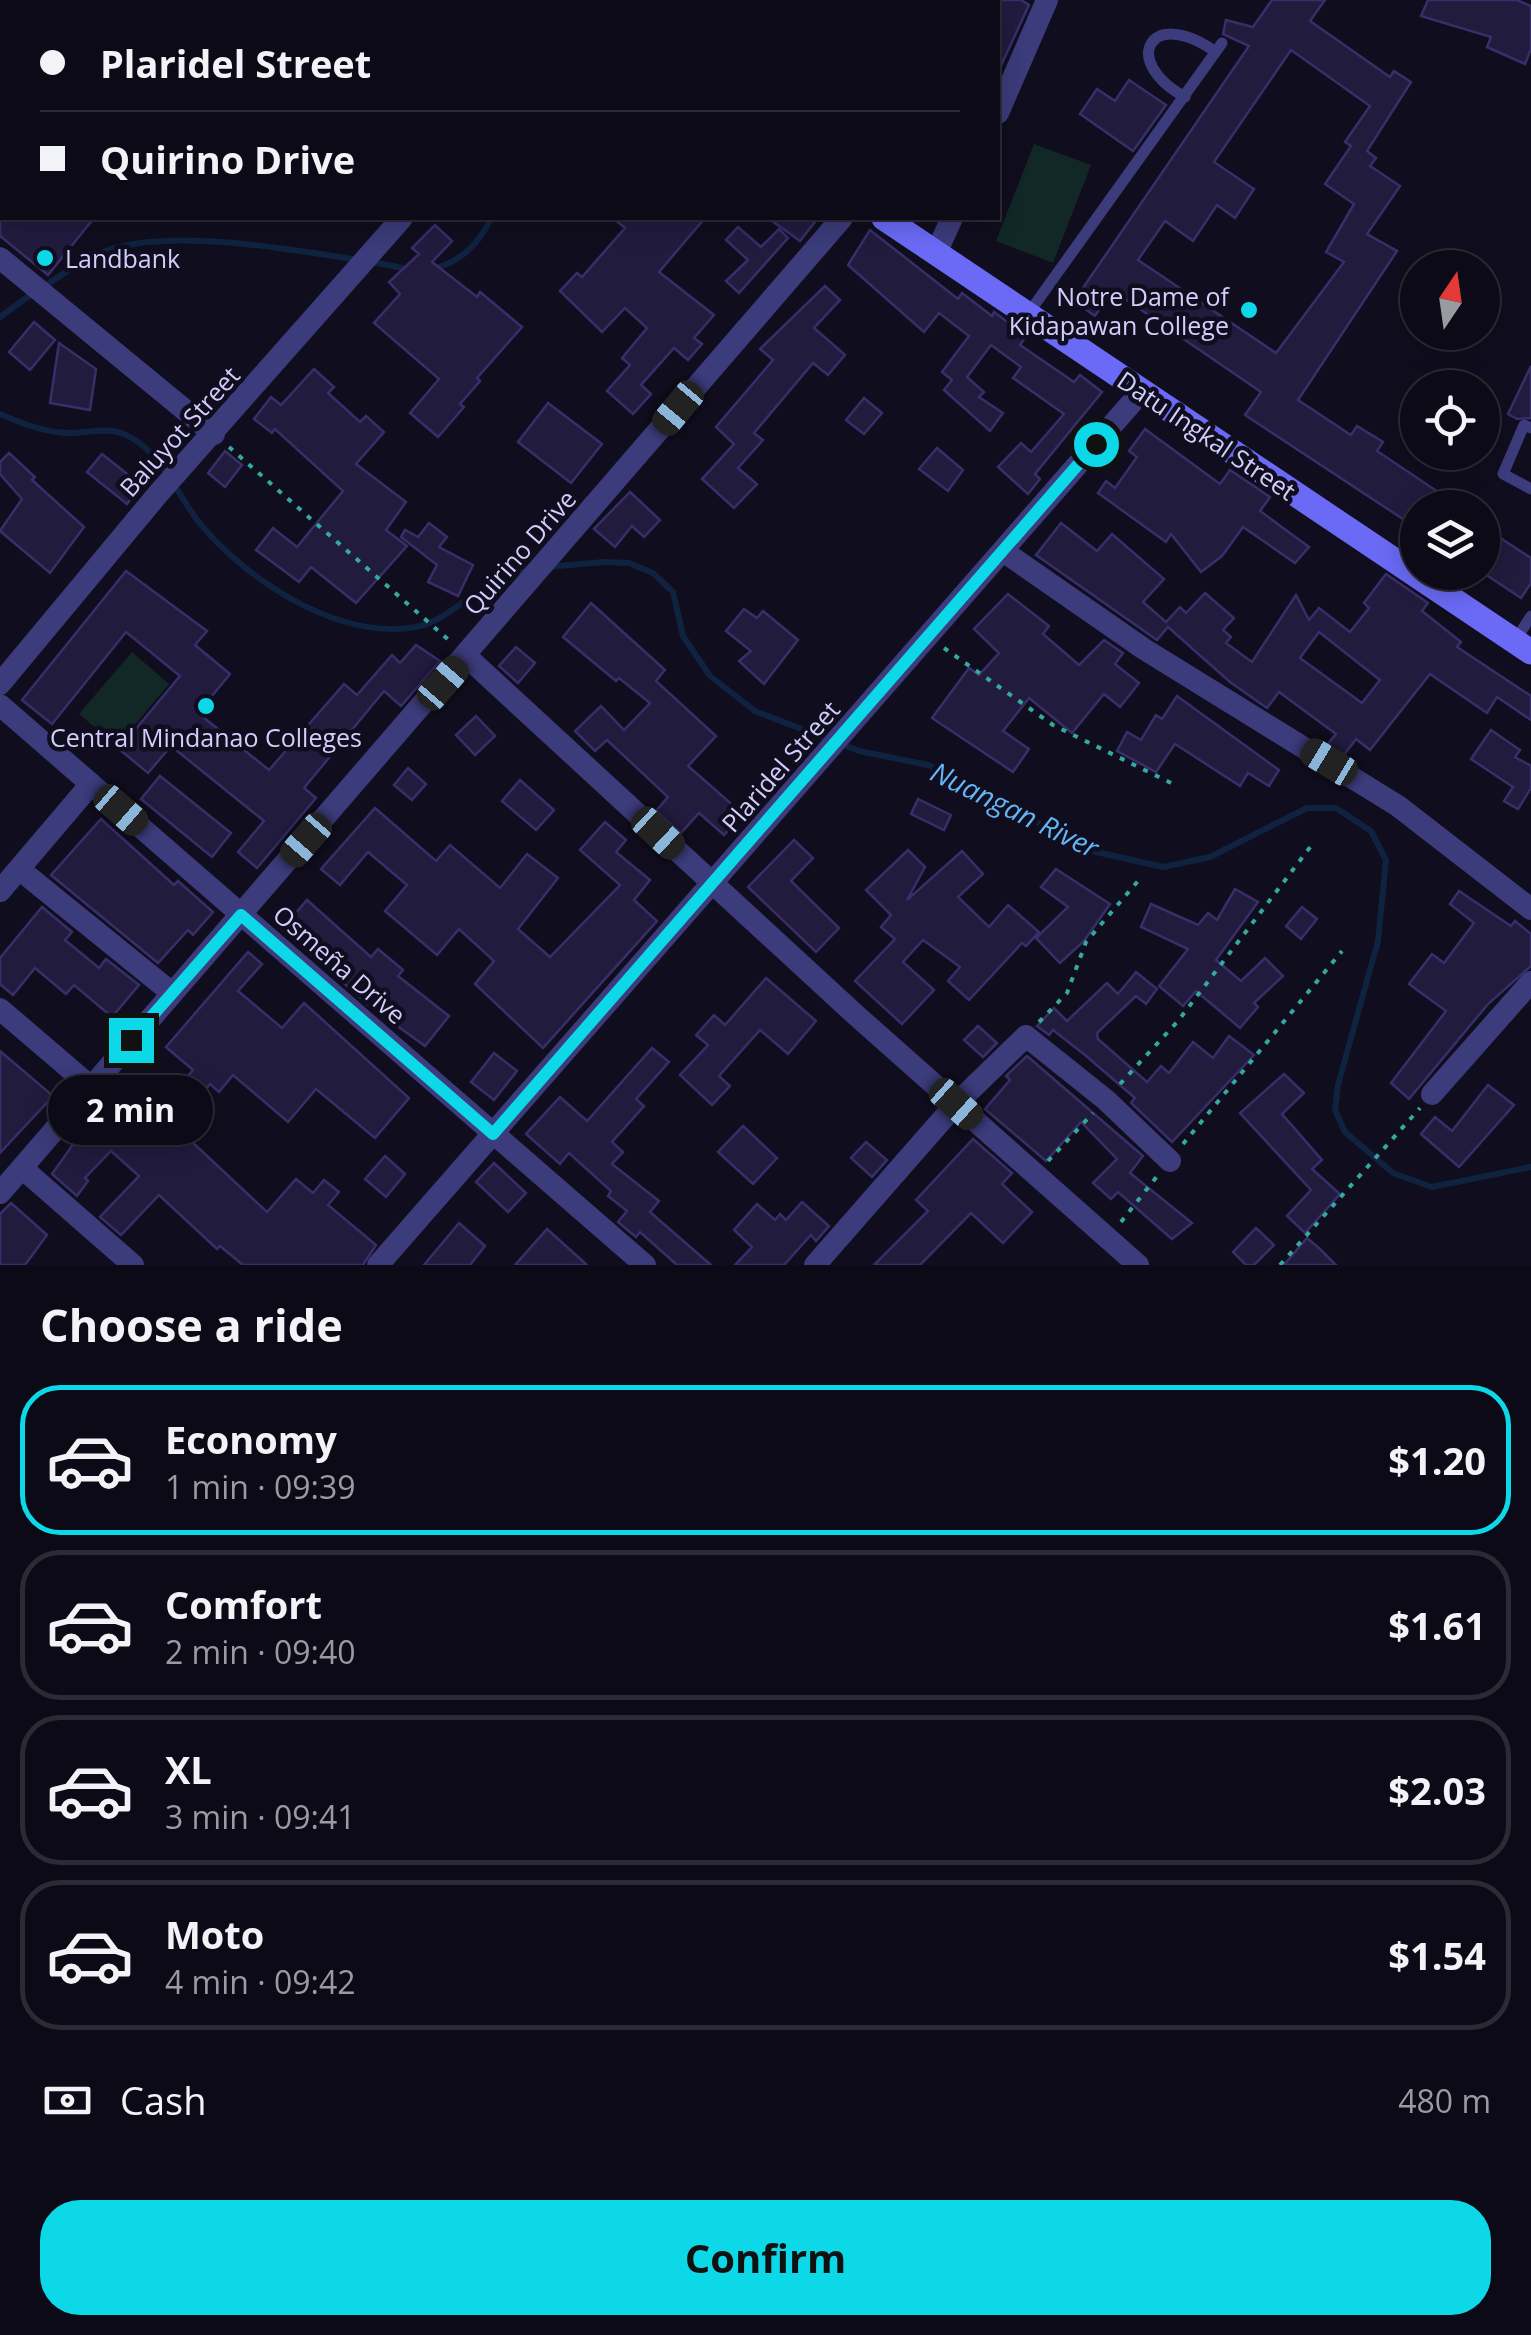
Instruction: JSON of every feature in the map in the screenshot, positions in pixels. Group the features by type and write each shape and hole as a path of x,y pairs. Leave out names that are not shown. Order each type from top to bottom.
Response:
{"street":[{"path":"1000,108 1047,0"},
{"name":"Baluyot Street","path":"0,684 182,466 400,220"},
{"name":"Quirino Drive","path":"0,1193 241,915 459,649 527,585 840,220"},
{"name":"Datu Ingkal Street","path":"887,220 1523,647"},
{"path":"936,253 951,220"},
{"path":"9,266 214,434"},
{"name":"Plaridel Street","path":"378,1265 1142,391"},
{"path":"1003,551 1144,649 1398,806 1530,905"},
{"path":"459,649 956,1104 1138,1265"},
{"name":"Osmeña Drive","path":"0,705 644,1265"},
{"path":"0,891 91,784"},
{"path":"19,869 172,993"},
{"path":"1432,1094 1531,982"},
{"path":"0,1009 90,1086"},
{"path":"815,1265 956,1104 1026,1036 1106,1100 1170,1161"},
{"path":"22,1168 133,1265"}],"lane":[{"path":"1028,314 1185,97 1218,47 1175,31 1164,33 1148,52 1148,64 1160,83 1185,97"},
{"path":"1531,428 1524,425 1503,474 1531,489"},
{"path":"1523,647 1531,616"}],"path":[{"path":"214,434 459,649"},
{"path":"928,637 1053,725 1171,783"},
{"path":"1036,1175 1178,1022 1311,846"},
{"path":"1026,1036 1067,993 1086,942 1138,881"},
{"path":"1108,1238 1342,951"},
{"path":"1280,1265 1432,1094"}],"green space":[{"path":"1034,144 1091,165 1053,263 996,241"},
{"path":"132,652 169,684 117,746 79,714"}],"building":[{"path":"1000,0 1021,0 1029,5 1000,68"},
{"path":"1272,0 1325,0 1310,21 1390,77 1394,71 1411,82 1367,151 1376,158 1370,166 1400,186 1367,234 1397,251 1298,400 1351,435 1357,426 1383,442 1377,451 1435,490 1400,490 1400,517 1245,415 1261,392 1112,290 1095,316 1074,301 1249,46 1223,34 1226,20 1253,27","holes":["1291,50 1370,106 1345,142 1351,146 1325,184 1354,204 1326,252 1344,262 1276,353 1138,260 1165,221 1193,241 1217,205 1235,218 1254,189 1214,162"]},
{"path":"1428,0 1517,0 1531,6 1531,49 1525,64 1487,47 1491,37 1421,16"},
{"path":"1129,80 1166,105 1133,151 1080,114 1097,89 1115,101"},
{"name":"Landbank","path":"0,220 92,220 48,275 0,236"},
{"path":"615,220 703,220 659,272 714,315 694,338 702,344 688,360 674,348 641,385 651,394 633,414 607,391 630,365 622,358 647,328 625,308 602,332 560,291 577,273 582,277 625,228"},
{"path":"771,220 816,220 800,241"},
{"path":"435,225 452,241 432,262 477,297 480,292 522,327 477,378 480,381 460,404 464,407 438,437 410,413 439,379 374,323 400,294 389,282 419,254 412,248"},
{"path":"738,227 761,247 779,229 788,238 739,293 726,281 748,260 726,240"},
{"path":"870,230 958,299 962,293 1026,336 1020,345 1074,382 1080,375 1102,392 1035,474 1040,479 1028,494 998,467 1021,443 1031,452 1064,414 1013,378 1021,367 991,345 967,377 984,392 979,397 1003,413 990,431 944,390 952,380 942,372 969,336 939,313 924,332 848,265"},
{"path":"825,286 840,300 814,328 845,355 828,375 813,363 754,433 763,440 738,468 757,484 734,508 702,479 734,444 716,427 773,360 760,349"},
{"path":"34,322 55,340 30,370 9,352"},
{"path":"59,343 96,369 90,410 50,403"},
{"path":"1531,366 1531,418 1517,419 1508,414"},
{"path":"314,369 334,387 328,393 360,422 366,416 384,432 356,464 406,502 386,530 407,546 356,603 311,567 299,582 256,550 273,528 297,547 343,491 275,429 272,433 254,419 271,397 281,405"},
{"path":"864,398 882,413 864,434 846,420"},
{"path":"548,403 602,444 571,483 518,442"},
{"path":"1145,429 1220,484 1230,470 1270,497 1260,511 1309,547 1295,563 1243,527 1222,556 1201,572 1171,534 1166,542 1098,493 1106,481 1115,488 1137,457 1129,451"},
{"path":"937,448 963,470 948,491 919,469"},
{"path":"225,451 242,465 225,487 208,473"},
{"path":"9,453 35,477 32,480 84,527 50,573 0,531 22,499 0,474 0,462"},
{"path":"102,454 141,485 127,504 87,472"},
{"path":"630,492 660,520 644,537 632,526 615,547 594,529"},
{"path":"429,523 447,537 439,547 473,565 458,596 428,582 437,565 401,537 405,530 418,537"},
{"path":"1061,523 1097,551 1112,534 1164,579 1143,602 1166,622 1180,607 1186,613 1205,593 1234,618 1223,630 1231,637 1226,643 1252,662 1296,595 1309,620 1319,608 1350,632 1369,608 1364,603 1386,574 1400,584 1400,590 1409,590 1428,603 1422,611 1461,642 1457,647 1531,696 1531,720 1497,697 1487,713 1430,674 1370,750 1356,739 1344,755 1327,745 1336,734 1279,692 1267,708 1230,682 1168,627 1157,640 1036,555","holes":["1319,632 1380,680 1362,703 1300,658"]},
{"path":"1500,538 1531,558 1531,583 1521,598 1500,584"},
{"path":"126,571 207,631 195,645 230,674 198,713 269,770 344,684 357,695 392,655 400,663 416,645 440,661 401,706 384,691 304,788 316,798 257,868 238,852 264,821 171,746 148,773 119,749 180,676 126,632 52,724 22,700"},
{"path":"1008,594 1049,626 1043,634 1079,665 1104,640 1123,653 1115,664 1139,683 1120,707 1104,694 1072,733 1029,698 1003,731 1029,749 1013,772 932,718 969,668 979,675 999,653 974,629"},
{"path":"591,603 665,670 656,681 716,736 688,766 743,814 724,835 699,813 681,833 656,811 668,797 607,740 595,751 575,731 601,706 624,730 650,703 619,678 616,681 563,637"},
{"path":"744,609 757,618 763,611 798,640 764,684 739,661 751,651 726,631"},
{"path":"516,647 535,663 518,683 499,666"},
{"path":"1177,696 1279,770 1269,786 1248,773 1240,786 1175,744 1156,772 1117,751 1127,732 1141,740 1156,715 1162,719"},
{"path":"476,716 495,736 475,755 456,735"},
{"path":"1491,730 1520,750 1515,757 1531,766 1531,788 1518,809 1504,801 1513,787 1471,759"},
{"path":"408,768 426,784 412,800 394,785"},
{"path":"160,776 231,833 212,857 141,799"},
{"path":"520,780 554,810 536,830 502,801"},
{"path":"918,799 951,815 944,830 911,814"},
{"path":"375,808 436,861 450,845 500,888 527,854 558,878 518,929 550,957 620,885 580,850 605,822 626,840 616,852 650,880 634,900 657,921 543,1048 475,984 494,961 459,929 437,955 385,911 407,885 368,852 340,885 321,869"},
{"path":"101,819 174,885 178,881 213,912 193,935 188,930 158,963 51,875"},
{"path":"794,840 813,858 791,881 839,928 816,952 748,887"},
{"path":"908,850 925,867 907,900 962,851 983,874 958,897 989,927 1008,905 1039,932 1026,946 1022,943 969,1000 948,981 960,967 923,940 903,962 934,990 902,1024 855,981 895,939 881,927 891,915 866,890"},
{"path":"1056,869 1110,904 1084,941 1060,963 1036,938 1068,907 1041,887"},
{"path":"1235,889 1258,902 1216,960 1241,981 1265,958 1283,976 1254,1003 1258,1007 1240,1028 1196,991 1183,1006 1159,986 1188,949 1141,927 1151,904 1198,925 1208,913 1217,920"},
{"path":"1459,891 1511,926 1515,921 1531,934 1531,966 1488,1004 1409,1099 1391,1083 1446,1011 1409,984 1432,954 1444,963 1474,923 1450,904"},
{"path":"307,900 371,957 378,949 403,970 398,976 449,1016 425,1046 371,1007 282,929"},
{"path":"42,907 72,932 65,940 99,968 106,959 139,985 112,1017 74,985 66,994 35,968 13,995 0,984 0,958"},
{"path":"1302,907 1317,919 1301,939 1286,926"},
{"path":"248,952 262,964 238,991 282,1028 304,1003 409,1098 375,1138 316,1089 288,1122 233,1075 219,1092 210,1084 175,1126 267,1212 296,1179 313,1193 324,1180 339,1192 328,1205 376,1245 363,1265 243,1265 220,1246 217,1249 159,1195 121,1235 100,1217 139,1176 111,1151 85,1178 88,1181 77,1196 52,1174 74,1143 129,1084 158,1111 193,1070 166,1047"},
{"path":"1136,972 1157,989 1146,1004 1136,996 1097,1033 1098,1039 1147,1082 1161,1066 1169,1073 1193,1042 1213,1058 1229,1036 1254,1055 1172,1142 1131,1103 1135,1098 1085,1055 1053,1030 1049,1035 1037,1026 1054,1008 1067,1021 1107,983 1118,994"},
{"path":"766,978 816,1021 788,1054 760,1030 719,1076 730,1086 712,1105 680,1075 708,1045 696,1035 714,1015 725,1025"},
{"path":"978,1026 997,1043 983,1057 964,1040"},
{"path":"652,1048 669,1062 636,1099 644,1106 612,1142 623,1152 612,1164 659,1201 650,1212 711,1265 677,1265 640,1232 636,1237 618,1222 627,1211 608,1196 611,1191 569,1153 560,1164 526,1134 560,1097 587,1121"},
{"path":"0,1051 53,1096 0,1153"},
{"path":"494,1053 517,1071 494,1100 471,1082"},
{"path":"1027,1056 1143,1156 1130,1173 1192,1223 1172,1239 1118,1192 1111,1199 1093,1183 1117,1159 1081,1122 1046,1161 985,1109 1010,1080 1006,1076"},
{"path":"1284,1074 1304,1093 1282,1114 1322,1160 1312,1169 1340,1194 1305,1233 1287,1216 1311,1190 1240,1113"},
{"path":"1488,1085 1514,1105 1459,1167 1421,1134 1435,1117 1452,1131"},
{"path":"743,1126 777,1158 753,1184 718,1152"},
{"path":"973,1139 1012,1173 1002,1184 1032,1212 1003,1243 971,1213 920,1265 874,1265 928,1211 916,1200"},
{"path":"866,1142 887,1160 872,1177 851,1158"},
{"path":"385,1156 405,1174 386,1197 365,1179"},
{"path":"494,1163 526,1193 508,1212 476,1182"},
{"path":"802,1202 829,1226 816,1241 811,1235 784,1265 735,1265 752,1247 734,1230 757,1204 775,1220 780,1214 786,1220"},
{"path":"11,1203 47,1235 25,1265 0,1265 0,1214"},
{"path":"459,1223 485,1246 470,1265 424,1265"},
{"path":"1256,1228 1274,1245 1254,1265 1246,1265 1233,1252"},
{"path":"547,1229 587,1265 515,1265"},
{"path":"1307,1238 1320,1249 1336,1265 1284,1265"}],"waterway":[{"path":"431,269 467,251 490,220"},
{"path":"43,287 99,254 146,242 239,243 359,260"},
{"path":"372,262 408,269"},
{"path":"0,317 33,293"},
{"name":"Nuangan River","path":"0,414 49,431 107,431 132,438 153,455 198,521 240,563 292,599 350,623 380,628 426,624 497,579 530,569"},
{"name":"Nuangan River","path":"547,567 629,563 653,573 673,592 683,636 710,676 755,711 859,751 928,765 974,785 1083,849 1163,867 1210,857 1307,808 1336,808 1371,831 1386,860 1378,941 1338,1085 1335,1110 1345,1132 1393,1173 1432,1187 1531,1167"}],"place":[{"name":"Landbank","path":"45,258"},
{"name":"Notre Dame of Kidapawan College","path":"1249,310"},
{"name":"Central Mindanao Colleges","path":"206,706"}],"route":[{"path":"131,1040 241,915 493,1134 1096,444"}]}
